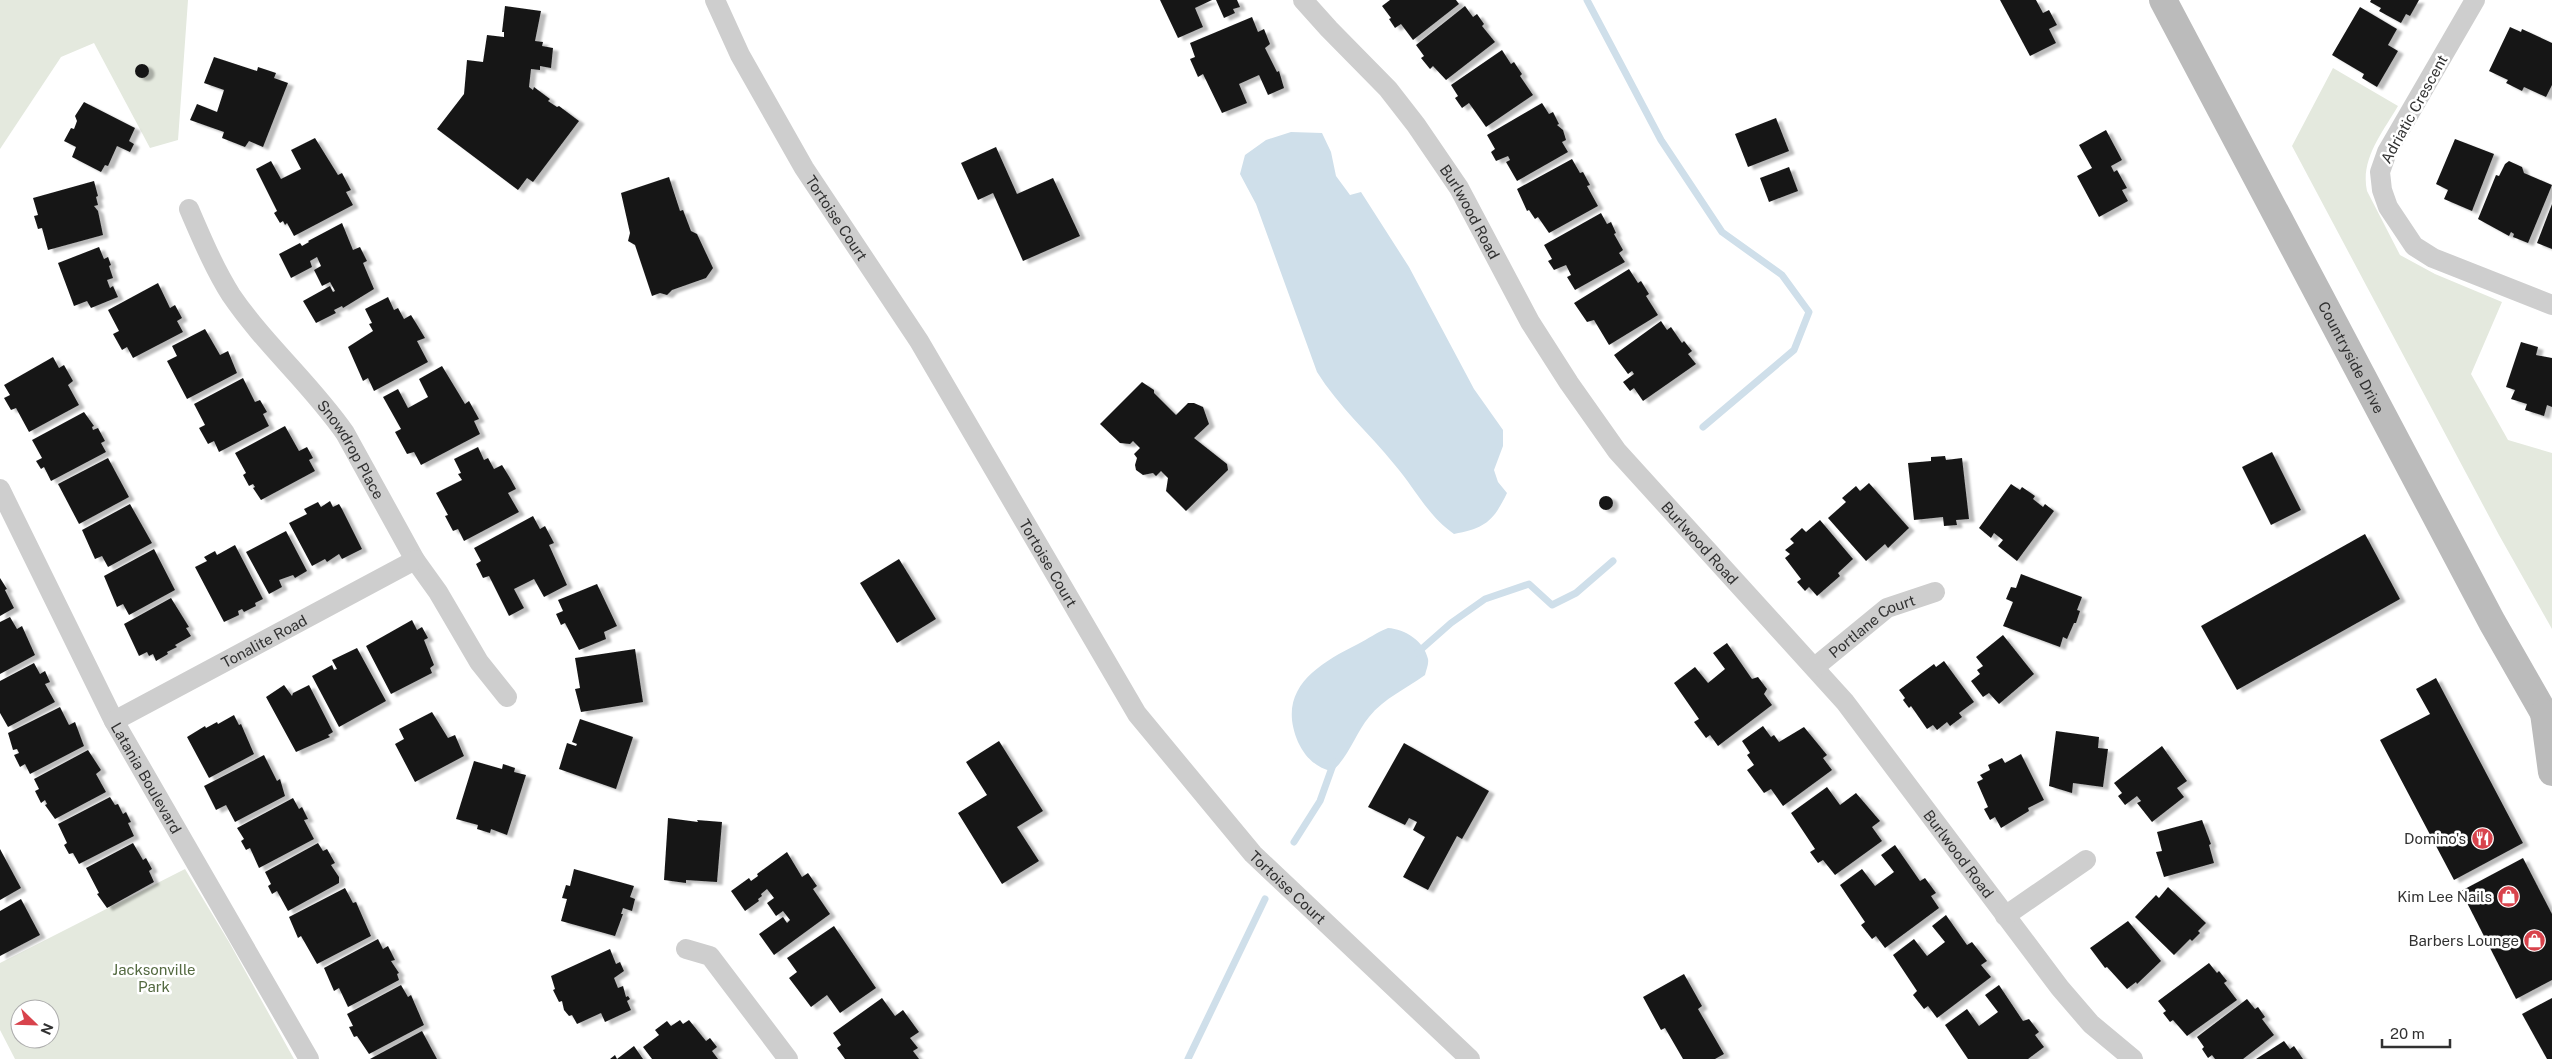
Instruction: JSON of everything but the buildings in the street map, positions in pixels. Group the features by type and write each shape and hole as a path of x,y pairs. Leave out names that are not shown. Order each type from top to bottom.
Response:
{"main road":[{"name":"Countryside Drive","path":"2163,0 2492,622 2548,717 2552,772"}],"street":[{"name":"Tortoise Court","path":"715,0 740,55 804,168 919,341 1138,714 1253,854 1470,1059"},
{"name":"Burlwood Road","path":"1304,0 1329,29 1388,89 1416,124 1459,188 1530,322 1569,383 1617,451 1815,667 1895,767 2005,916 2091,1024 2133,1059"},
{"name":"Adriatic Crescent","path":"2475,0 2387,152 2380,172 2382,190 2388,207 2414,246 2433,258 2552,305"},
{"name":"Snowdrop Place","path":"189,209 210,258 232,295 273,348 333,416 345,433 415,560 438,592 480,662 507,697"},
{"name":"Latania Boulevard","path":"0,489 114,722 309,1059"},
{"name":"Tonalite Road","path":"114,722 415,560"},
{"name":"Portlane Court","path":"1815,667 1887,608 1935,592"},
{"path":"2005,916 2086,860"},
{"path":"686,949 710,956 785,1058"}],"green space":[{"path":"0,0 188,0 178,140 150,148 94,43 61,57 0,149"},
{"path":"2333,68 2398,106 2374,146 2367,168 2366,179 2367,191 2400,255 2435,274 2502,302 2471,374 2508,440 2552,453 2552,629 2499,535 2292,146"},
{"name":"Jacksonville Park","path":"185,869 229,942 294,1059 15,1059 0,1030 0,963"}],"shaded area":[{"path":"1291,132 1322,133 1331,152 1336,176 1350,195 1361,192 1409,267 1474,389 1503,430 1503,446 1494,470 1498,482 1507,493 1497,511 1481,526 1454,534 1445,527 1429,510 1402,473 1334,396 1317,372 1256,204 1240,174 1245,155 1266,140"},
{"path":"1388,628 1401,631 1413,637 1422,647 1428,661 1425,675 1388,699 1375,710 1364,724 1343,759 1332,771 1326,770 1308,757 1298,742 1293,724 1292,708 1296,694 1304,681 1328,661"}],"waterway":[{"path":"1587,0 1661,140 1722,232 1782,275 1809,312 1794,350 1703,427"},
{"path":"1417,653 1451,623 1485,599 1529,584 1552,605 1576,593 1613,561"},
{"path":"1294,842 1320,801 1334,762"},
{"path":"1188,1059 1265,899"}],"place":[{"name":"Domino's","path":"2482,838"},
{"name":"Kim Lee Nails","path":"2508,896"},
{"name":"Barbers Lounge","path":"2535,940"}]}
